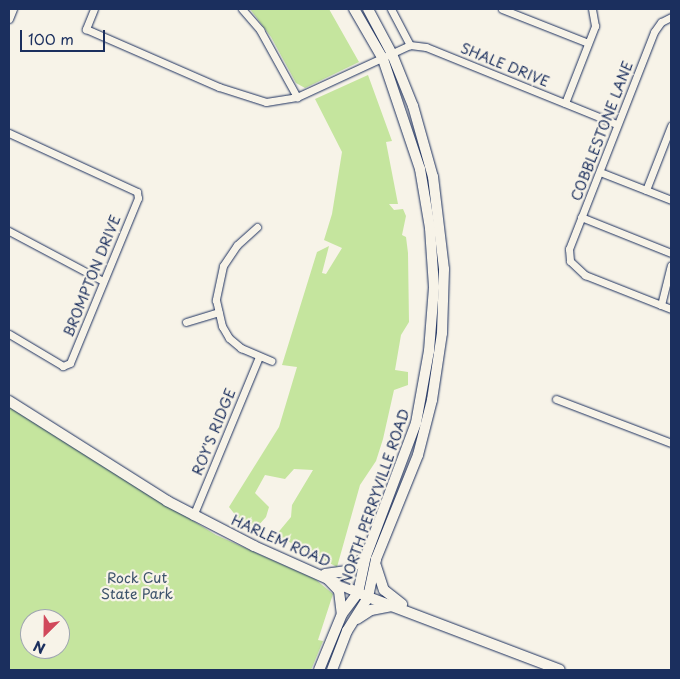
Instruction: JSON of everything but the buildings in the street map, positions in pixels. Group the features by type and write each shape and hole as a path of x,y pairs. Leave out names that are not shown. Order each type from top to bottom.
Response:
{"main road":[{"name":"NORTH PERRYVILLE ROAD","path":"354,9 388,56"},
{"name":"NORTH PERRYVILLE ROAD","path":"332,670 363,595 371,558 416,423 429,351 434,287 430,228 420,169 388,56 368,9"},
{"name":"HARLEM ROAD","path":"9,402 193,516 254,546 322,574 363,595 413,611 560,670"},
{"path":"322,574 347,571 371,558 384,590 413,611"},
{"path":"322,574 339,591 342,614"},
{"name":"NORTH PERRYVILLE ROAD","path":"319,670 342,614 363,595"},
{"path":"347,631 371,610 395,606 413,611"}],"street":[{"path":"9,18 13,9"},
{"path":"94,9 86,29 219,87 266,102 297,97 410,45 391,9"},
{"path":"242,9 260,30 297,97"},
{"path":"502,9 588,43"},
{"path":"565,103 595,26 592,9"},
{"name":"COBBLESTONE LANE","path":"661,305 585,275 570,261 569,248 654,32 661,22 671,17"},
{"name":"SHALE DRIVE","path":"410,45 426,47 617,124"},
{"path":"646,190 671,126"},
{"name":"BROMPTON DRIVE","path":"9,133 137,192 138,198 70,363 63,366 9,334"},
{"path":"600,172 671,200"},
{"path":"581,217 671,253"},
{"path":"257,227 237,245 223,266 216,300 222,326 229,338 259,357 271,361"},
{"path":"9,231 103,281"},
{"path":"671,265 661,305 671,309"},
{"path":"186,322 219,312"},
{"name":"ROY'S RIDGE","path":"193,516 259,357"},
{"path":"556,399 671,443"}],"green space":[{"path":"250,9 329,9 359,62 305,88 296,83 271,37"},
{"path":"368,75 392,141 386,142 398,204 389,204 394,210 403,209 406,216 402,235 406,237 408,253 409,322 401,335 395,370 408,372 408,385 394,390 376,461 360,485 337,567 276,535 291,517 292,505 313,470 294,469 285,479 265,475 255,493 269,507 266,517 257,527 241,522 229,507 279,427 297,367 282,365 317,252 329,246 322,273 326,274 342,248 324,240 332,214 342,152 315,99"},
{"name":"Rock Cut State Park","path":"9,407 216,535 315,579 333,594 318,640 323,641 311,670 9,670"}]}
